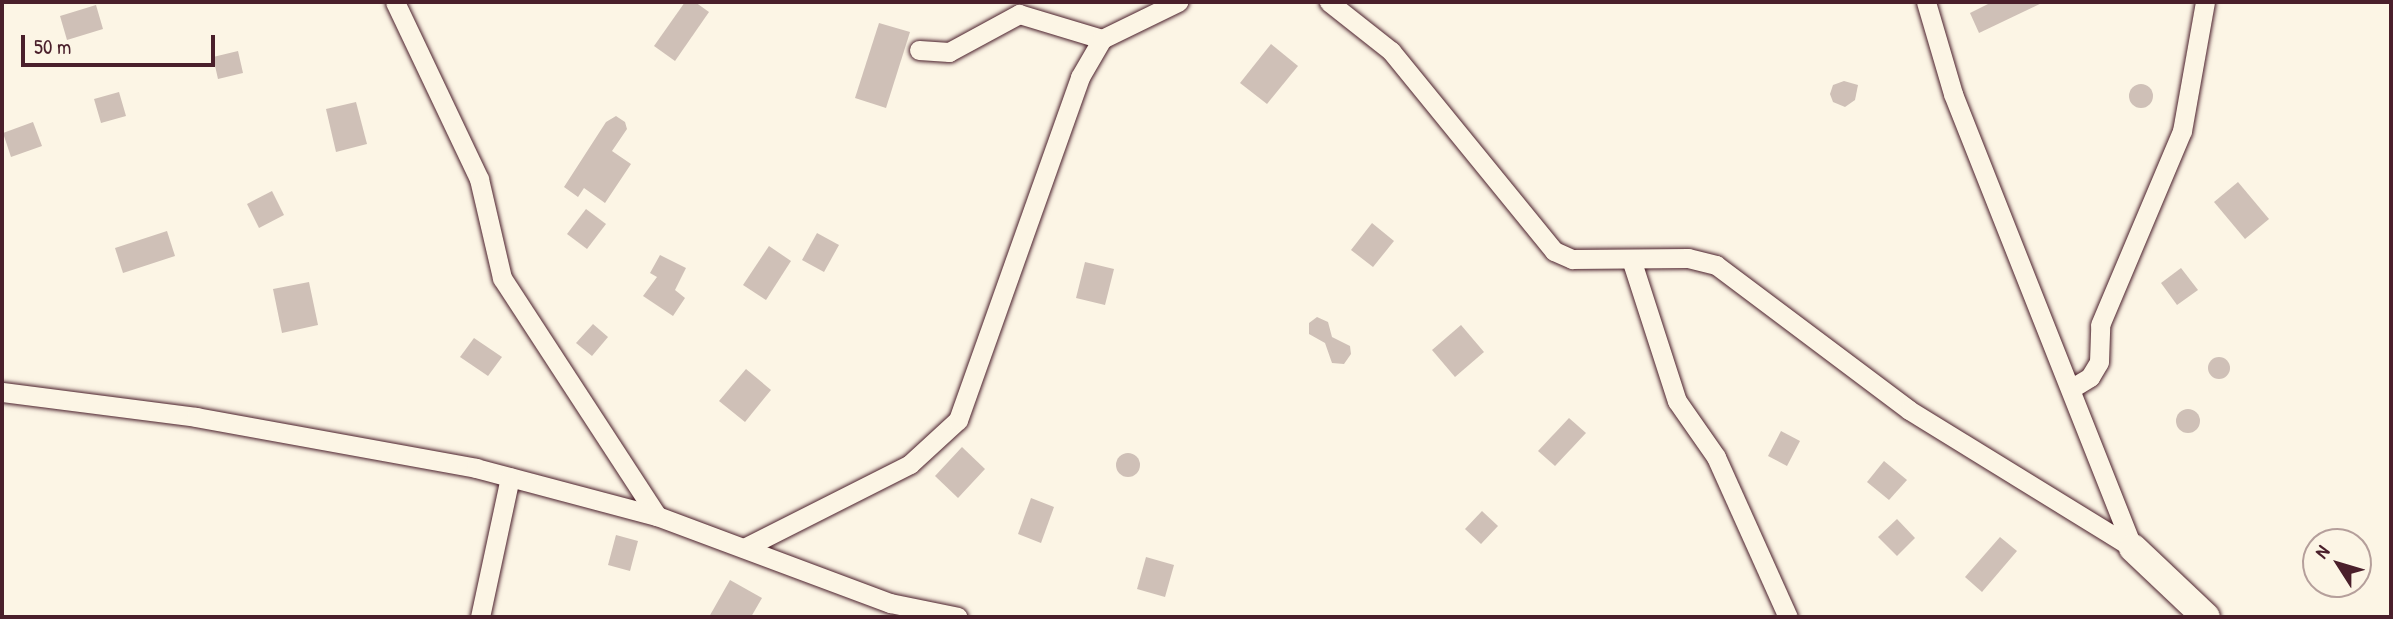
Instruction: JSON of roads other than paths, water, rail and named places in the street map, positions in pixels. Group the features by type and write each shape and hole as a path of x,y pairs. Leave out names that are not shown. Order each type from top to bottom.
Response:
{"main road":[{"path":"2133,548 2206,617"}],"street":[{"path":"395,2 479,179 502,278 656,516"},
{"path":"744,548 910,464 958,420 1080,77 1102,39 1178,2"},
{"path":"1329,2 1391,51 1554,251 1572,259 1632,262 1688,258 1716,265 1909,411 2133,548"},
{"path":"1926,2 1953,94 2072,387 2133,548"},
{"path":"2072,387 2090,377 2099,362 2100,324 2182,131 2205,2"},
{"path":"919,50 949,52 1019,14 1102,39"},
{"path":"1632,262 1677,401 1716,457 1788,617"},
{"path":"2,392 197,416 510,477 656,516 890,603 958,617"},
{"path":"480,617 510,477"}]}
